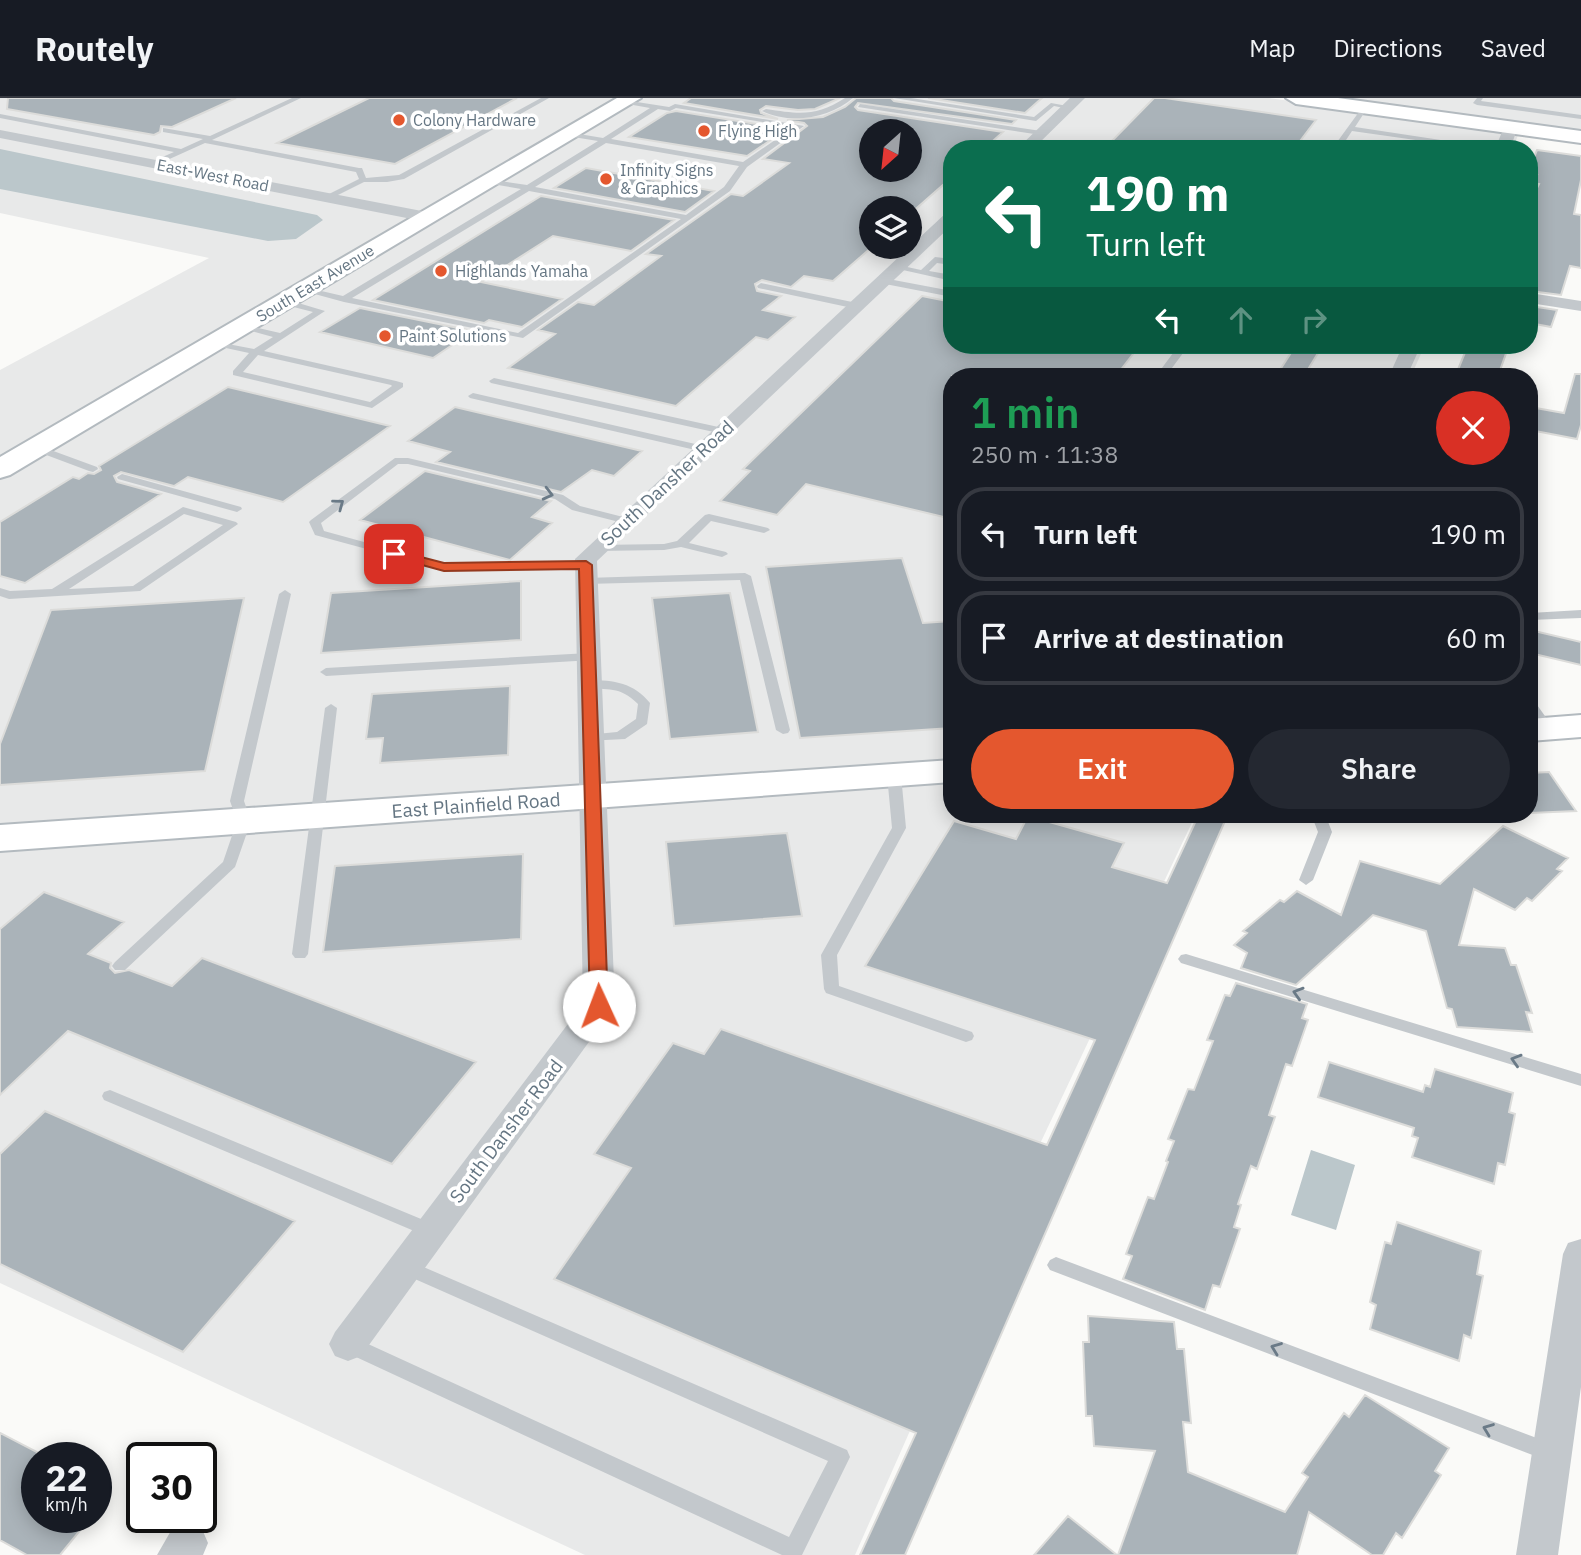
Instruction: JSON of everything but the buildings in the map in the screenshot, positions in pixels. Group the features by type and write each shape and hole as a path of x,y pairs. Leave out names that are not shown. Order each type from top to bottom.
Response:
{"main road":[{"path":"1296,98 1329,100 1581,137"},
{"name":"South East Avenue","path":"0,469 627,100"},
{"name":"East Plainfield Road","path":"0,838 894,775 943,768"}],"street":[{"path":"1034,140 1074,102"},
{"path":"1506,140 1511,127"},
{"name":"East-West Road","path":"0,134 427,217"},
{"name":"South Dansher Road","path":"348,1344 599,1006 589,684 590,565 627,521 857,306 901,274 943,226"},
{"path":"1538,299 1581,306"},
{"path":"1537,1555 1581,1254"}],"lane":[{"path":"154,164 298,98"},
{"path":"328,198 363,180 401,177 546,98"},
{"path":"682,98 807,116 829,113 850,98"},
{"path":"897,98 1036,119 1053,104 1074,102"},
{"path":"1480,98 1477,103 1581,117"},
{"path":"294,296 344,299 520,336 727,189 744,165 800,126 675,106 670,109 627,100"},
{"path":"860,106 1041,133"},
{"path":"344,299 657,107"},
{"path":"1342,140 1364,107"},
{"path":"0,116 182,151"},
{"path":"1349,128 1433,140"},
{"path":"166,130 359,170 363,180"},
{"path":"51,144 79,131"},
{"path":"570,134 744,165"},
{"path":"489,181 688,218"},
{"path":"901,274 936,260 943,261"},
{"path":"901,274 943,277"},
{"path":"901,274 943,290"},
{"path":"761,286 857,306"},
{"path":"215,343 256,352 400,385 372,405 236,373 256,352 320,311 294,296"},
{"path":"244,326 281,336"},
{"path":"494,381 714,440"},
{"path":"473,396 714,440"},
{"path":"37,448 93,469"},
{"path":"627,521 576,508 559,497 408,461 395,461 315,522 319,533 444,567 590,565 745,576 783,730"},
{"path":"122,477 237,509"},
{"path":"0,592 9,595 55,593 136,589 232,524 183,510 55,593"},
{"path":"681,544 709,517 764,530"},
{"path":"590,565 681,544 722,554"},
{"path":"120,966 230,864 244,821 237,801 285,594"},
{"path":"1538,617 1581,614"},
{"path":"326,672 589,657"},
{"path":"589,684 620,684 634,692 644,703 642,721 620,736 591,738"},
{"path":"300,954 331,708"},
{"path":"894,775 899,828 829,955 832,989 966,1036"},
{"path":"1306,880 1325,832 1322,823"},
{"path":"1186,959 1581,1080"},
{"path":"110,1096 432,1231"},
{"path":"1056,1265 1552,1453"},
{"path":"348,1344 794,1550 840,1457 405,1267"}],"shaded area":[{"path":"0,98 1269,98 1520,131 1516,140 943,140 943,354 1421,354 1415,368 943,368 943,823 1192,823 994,1241 855,1555 585,1555 0,1283 0,370 209,258 0,213"},
{"path":"1305,98 1581,98 1581,136"},
{"path":"0,149 317,215 323,220 296,239 268,241 0,189"},
{"path":"1311,1150 1355,1165 1336,1230 1291,1215"}],"place":[{"name":"Colony Hardware","path":"399,120"},
{"name":"Flying High","path":"704,131"},
{"name":"Infinity Signs & Graphics","path":"606,179"},
{"name":"Highlands Yamaha","path":"441,271"},
{"name":"Paint Solutions","path":"385,336"}],"route":[{"path":"394,554 444,567 586,565 599,1006"}]}
